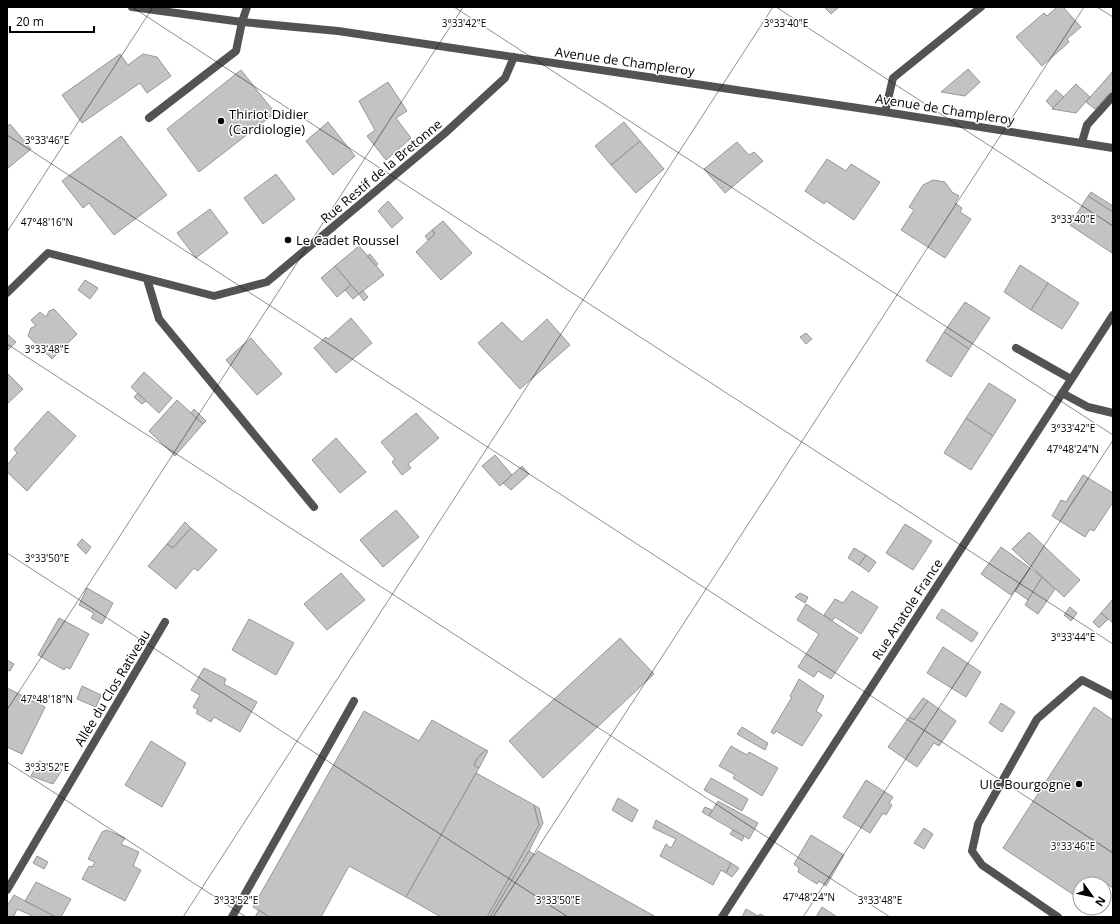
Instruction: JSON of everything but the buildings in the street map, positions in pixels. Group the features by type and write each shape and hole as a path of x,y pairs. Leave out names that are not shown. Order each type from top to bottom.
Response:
{"street":[{"name":"Avenue de Champleroy","path":"132,7 242,22 338,31 885,112 1113,148"},
{"path":"150,118 236,51 246,7"},
{"path":"885,112 893,78 981,7"},
{"name":"Rue Restif de la Bretonne","path":"7,293 48,253 214,296 266,282 444,134 505,78 514,57"},
{"path":"1082,142 1087,125 1113,96"},
{"path":"147,279 159,319 314,507"},
{"name":"Rue Anatole France","path":"722,917 1113,314"},
{"path":"1016,348 1071,380"},
{"path":"1062,394 1088,407 1113,413"},
{"name":"Allée du Clos Rativeau","path":"7,890 165,622"},
{"path":"1058,917 982,865 972,851 978,824 1037,719 1082,680 1113,696"},
{"path":"232,917 354,701"}],"place":[{"name":"Thiriot Didier (Cardiologie)","path":"221,121"},
{"name":"Le Cadet Roussel","path":"288,240"},
{"name":"UIC Bourgogne","path":"1079,784"}]}
